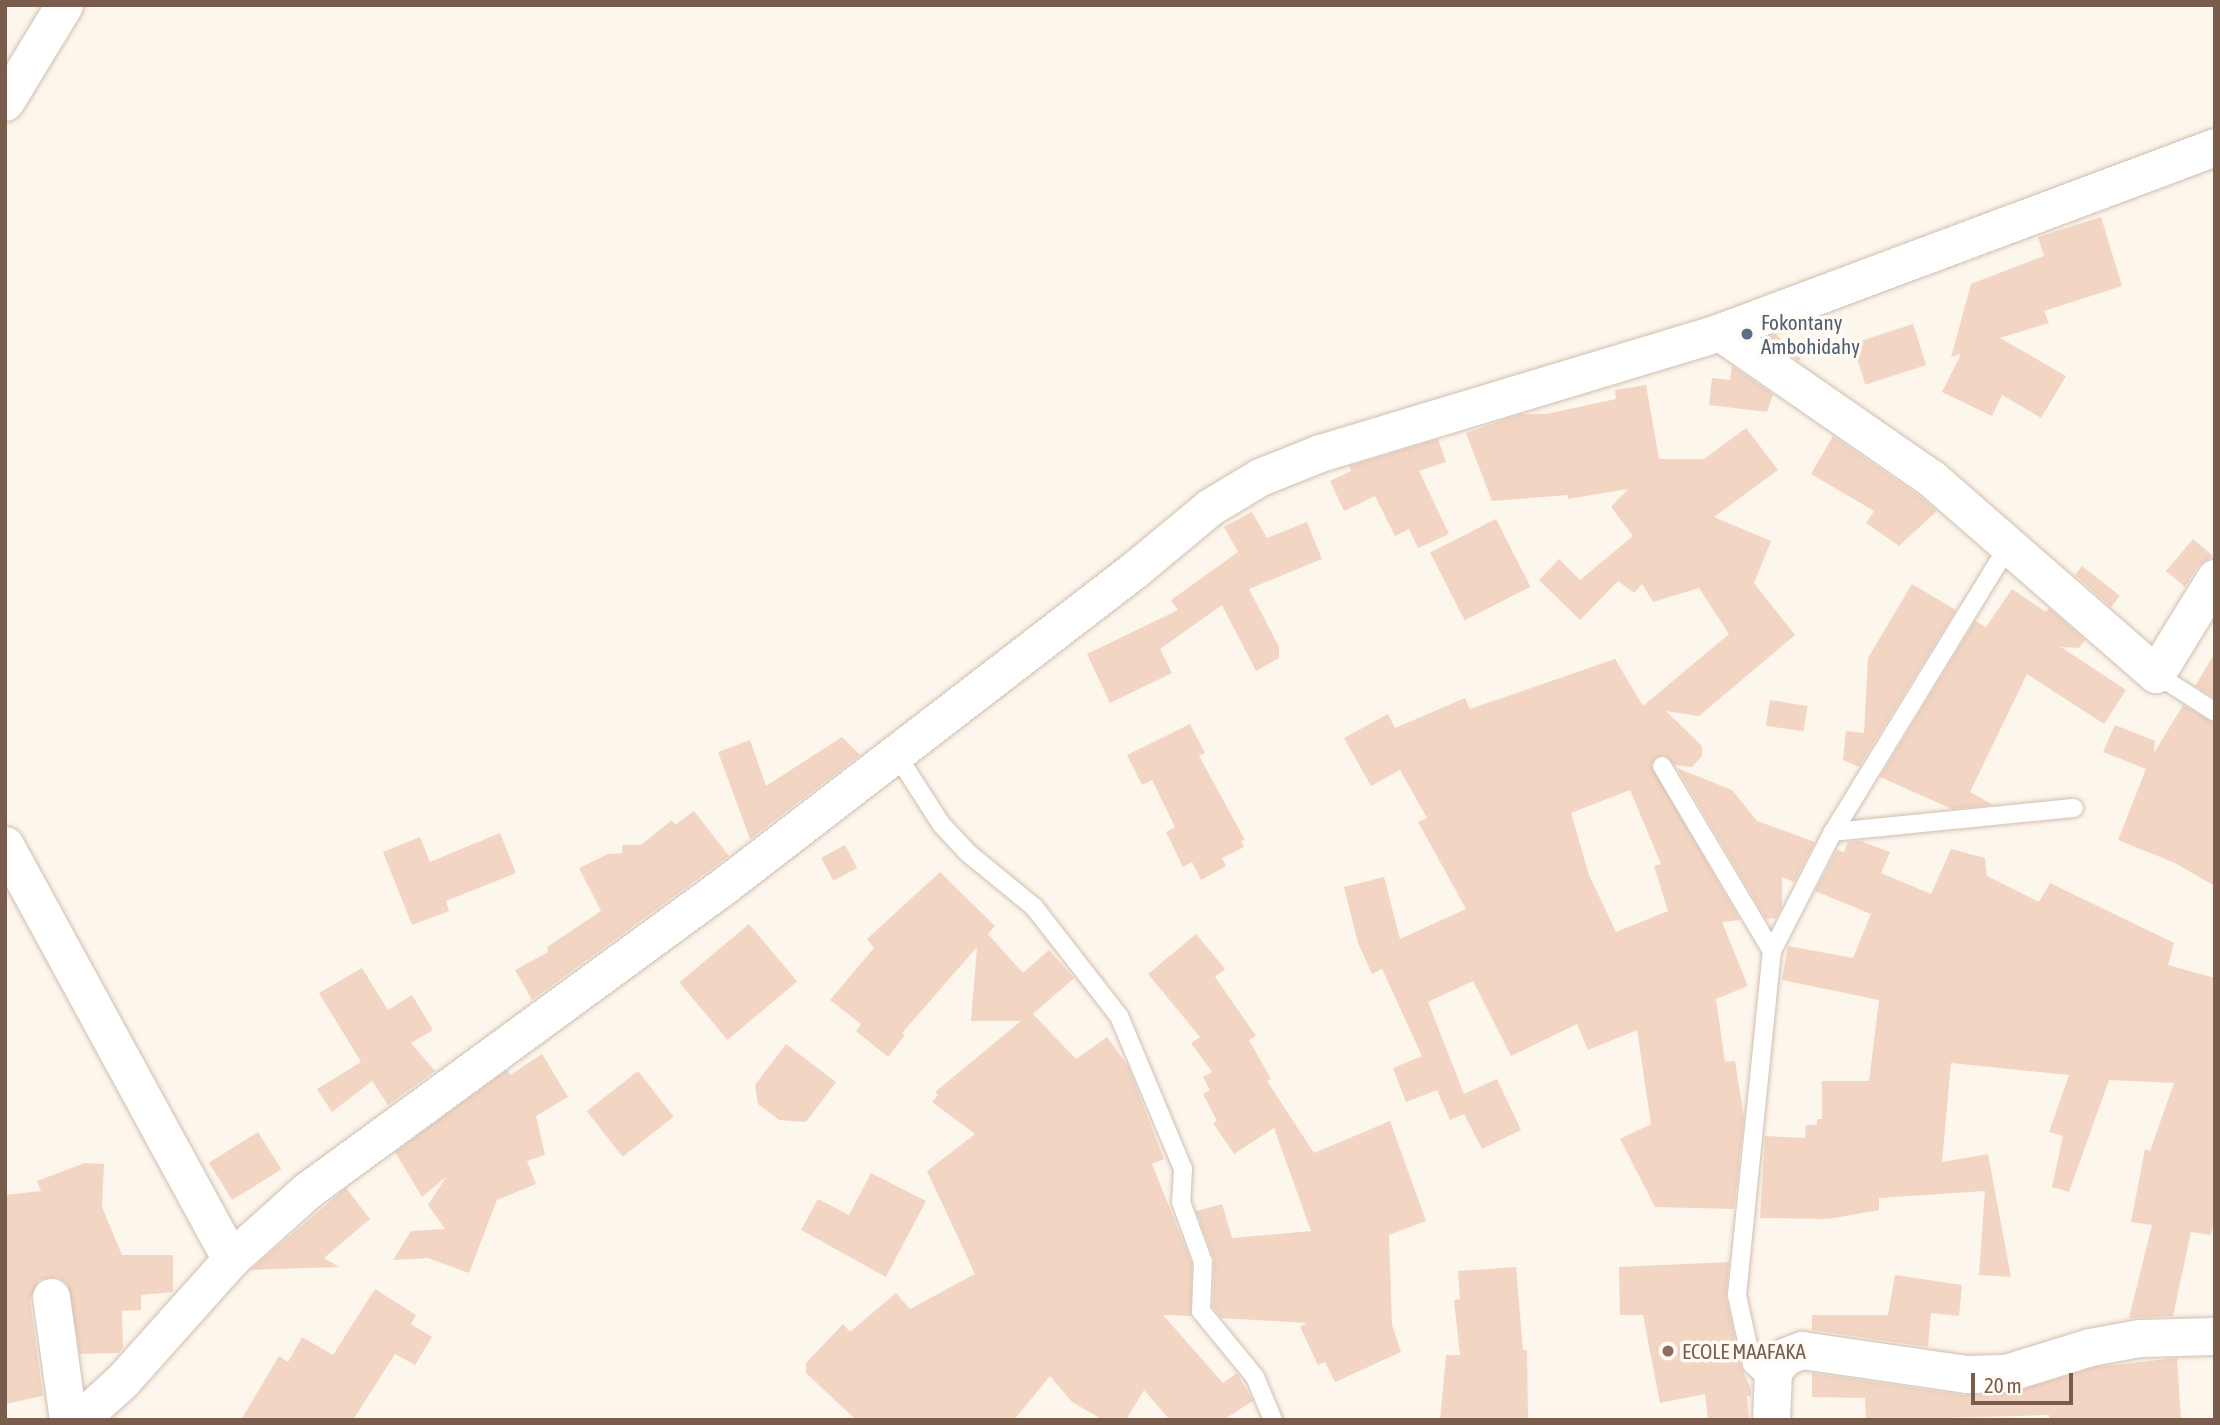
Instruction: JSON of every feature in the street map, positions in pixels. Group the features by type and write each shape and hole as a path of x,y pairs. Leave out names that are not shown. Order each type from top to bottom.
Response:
{"street":[{"path":"5,102 64,5"},
{"path":"79,1420 122,1381 230,1259 308,1190 721,888 1133,571 1210,506 1261,477 1320,453 1720,332 2215,147"},
{"path":"1720,332 1931,478 2007,548 2156,674 2215,579"},
{"path":"5,845 230,1259"},
{"path":"51,1297 68,1420"},
{"path":"1771,1420 1771,1382 1777,1363 1802,1350 1966,1374 2006,1373 2090,1347 2139,1338 2215,1336"}],"lane":[{"path":"1771,1382 1752,1364 1737,1295 1772,951 1833,832 2007,548"},
{"path":"2156,674 2215,712"},
{"path":"895,752 941,824 968,853 1034,907 1119,1016 1183,1169 1181,1202 1203,1262 1202,1311 1255,1377 1273,1420"},
{"path":"1662,766 1772,951"},
{"path":"1833,832 2074,808"}],"building":[{"path":"2101,217 2122,286 2044,311 2049,323 2000,338 2066,376 2041,418 2002,395 1992,416 1942,392 1961,354 1951,357 1971,284 2044,256 2038,237"},
{"path":"1913,324 1926,365 1865,385 1852,344"},
{"path":"1775,334 1802,356 1799,361 1765,338"},
{"path":"1732,366 1773,394 1767,412 1709,405 1712,378 1730,380"},
{"path":"1646,385 1659,459 1704,459 1746,428 1778,470 1714,517 1771,541 1754,583 1795,635 1699,716 1666,711 1702,746 1702,756 1692,767 1675,765 1663,755 1651,765 1740,920 1722,922 1748,986 1716,999 1725,1062 1735,1061 1744,1117 1734,1209 1655,1207 1620,1139 1651,1124 1637,1030 1588,1050 1577,1024 1511,1056 1473,981 1428,1002 1464,1094 1497,1079 1521,1130 1482,1149 1464,1114 1450,1120 1437,1090 1406,1102 1393,1068 1422,1056 1382,969 1372,974 1358,943 1344,887 1384,877 1400,939 1466,909 1418,822 1427,818 1400,770 1371,786 1344,738 1388,714 1395,728 1465,698 1470,709 1615,659 1643,706 1729,634 1699,588 1653,602 1642,584 1634,593 1618,581 1580,620 1539,580 1559,559 1580,580 1633,536 1611,507 1628,489 1568,499 1568,495 1492,501 1466,433 1521,414 1546,414 1616,399 1615,390","holes":["1630,790 1661,864 1654,866 1668,911 1616,932 1589,875 1571,813"]},
{"path":"1833,436 1937,511 1899,546 1866,523 1874,511 1811,474"},
{"path":"1438,439 1446,462 1419,471 1449,534 1418,548 1409,529 1395,536 1375,496 1344,511 1330,481 1351,471 1349,466"},
{"path":"1252,512 1267,538 1307,522 1322,559 1249,589 1279,647 1279,658 1256,671 1222,605 1160,649 1172,673 1110,703 1087,654 1178,610 1171,600 1238,552 1224,527"},
{"path":"1496,519 1531,587 1465,620 1430,553"},
{"path":"2193,539 2213,556 2198,566 2185,587 2166,571"},
{"path":"2082,566 2120,596 2111,607 2075,575"},
{"path":"1912,584 1956,610 1859,767 1843,760 1846,731 1864,733 1868,658"},
{"path":"2012,589 2046,612 2049,608 2085,640 2079,648 2061,647 2126,690 2104,724 2027,674 1970,792 1993,805 1952,809 1880,777 1975,621 1986,627"},
{"path":"2215,653 2215,698 2195,686"},
{"path":"1770,700 1808,706 1803,732 1766,726"},
{"path":"2183,705 2215,723 2215,886 2175,863 2118,840 2146,769 2103,752 2115,725 2155,741 2154,753"},
{"path":"1190,724 1205,753 1199,756 1245,840 1241,841 1244,847 1222,858 1226,866 1201,880 1192,862 1183,867 1166,832 1175,827 1152,780 1142,785 1127,755"},
{"path":"842,737 860,755 750,839 718,752 750,740 766,786"},
{"path":"1677,768 1732,790 1757,821 1815,842 1794,882 1782,877 1782,907 1776,918 1766,919"},
{"path":"694,811 729,856 532,1000 515,970 548,952 547,947 601,911 579,868 608,854 622,853 622,845 641,845 672,820 675,825"},
{"path":"500,833 516,873 446,901 449,911 412,925 383,852 420,837 430,862"},
{"path":"1861,841 1890,852 1881,873 1931,894 1951,849 1985,858 1987,876 2039,902 2050,883 2174,943 2168,965 2215,978 2215,1215 2211,1235 2191,1232 2173,1316 2129,1318 2152,1225 2131,1222 2145,1149 2150,1151 2174,1083 2109,1080 2069,1192 2052,1187 2063,1136 2049,1132 2069,1075 1951,1063 1942,1162 1988,1154 2011,1277 1979,1275 1985,1191 1879,1198 1879,1210 1828,1219 1760,1218 1765,1136 1805,1138 1806,1125 1817,1125 1817,1119 1822,1119 1822,1081 1869,1081 1879,1000 1782,980 1788,946 1853,958 1871,914 1815,891 1837,850 1844,852 1848,842"},
{"path":"845,845 857,868 833,881 821,858"},
{"path":"940,872 995,926 988,934 1023,973 1049,950 1074,978 1033,1014 1076,1059 1107,1037 1128,1066 1164,1159 1152,1164 1192,1264 1191,1316 1163,1315 1223,1383 1237,1373 1253,1401 1223,1420 1170,1420 1144,1390 1126,1420 1103,1420 1072,1402 1050,1376 1014,1420 856,1420 806,1373 806,1363 843,1324 850,1332 896,1293 910,1309 975,1274 927,1171 975,1134 932,1102 938,1095 935,1092 1021,1021 971,1021 977,947 902,1033 905,1035 888,1057 856,1031 861,1024 830,1000 874,948 867,939"},
{"path":"749,924 797,981 727,1040 679,982"},
{"path":"1196,934 1225,969 1215,977 1256,1036 1249,1040 1271,1079 1267,1081 1314,1153 1390,1121 1426,1221 1389,1235 1392,1325 1401,1352 1335,1382 1325,1362 1318,1365 1300,1327 1307,1323 1221,1318 1213,1307 1214,1259 1196,1211 1222,1204 1232,1238 1311,1231 1274,1128 1234,1154 1213,1123 1217,1121 1203,1094 1210,1090 1203,1077 1212,1072 1191,1043 1200,1037 1148,974"},
{"path":"362,968 388,1010 412,995 433,1030 411,1043 435,1071 388,1105 372,1081 332,1112 317,1089 361,1062 319,993"},
{"path":"786,1044 836,1082 806,1122 779,1120 758,1104 755,1085"},
{"path":"542,1054 568,1097 536,1116 545,1155 527,1161 536,1184 497,1200 469,1273 428,1258 393,1260 411,1231 445,1229 428,1205 446,1177 422,1197 395,1152 507,1070 510,1075"},
{"path":"638,1071 674,1117 622,1157 587,1111"},
{"path":"258,1132 281,1169 232,1200 209,1163"},
{"path":"85,1163 104,1164 102,1207 122,1255 173,1255 173,1292 141,1295 141,1310 122,1311 123,1348 119,1353 80,1354 68,1285 58,1277 39,1280 30,1300 43,1396 5,1404 5,1195 41,1191 37,1181"},
{"path":"871,1173 926,1201 886,1277 801,1230 818,1199 849,1215"},
{"path":"346,1188 370,1219 324,1258 339,1267 250,1270"},
{"path":"1729,1262 1726,1297 1741,1366 1751,1389 1751,1396 1747,1396 1749,1420 1708,1420 1705,1394 1660,1403 1643,1315 1620,1315 1619,1267"},
{"path":"1516,1267 1523,1350 1527,1350 1528,1420 1440,1420 1446,1355 1460,1355 1454,1300 1460,1299 1458,1271"},
{"path":"1895,1275 1962,1285 1959,1316 1931,1313 1928,1347 1812,1330 1812,1315 1888,1315"},
{"path":"375,1289 416,1315 411,1324 432,1337 415,1365 395,1354 353,1420 241,1420 279,1356 288,1362 302,1337 333,1355"},
{"path":"2177,1358 2181,1420 2049,1420 2049,1415 1866,1420 1865,1398 1812,1397 1812,1373 1963,1395 2007,1394 2095,1367"}],"place":[{"name":"Fokontany Ambohidahy","path":"1747,334"},
{"name":"ECOLE MAAFAKA","path":"1668,1351"}]}
